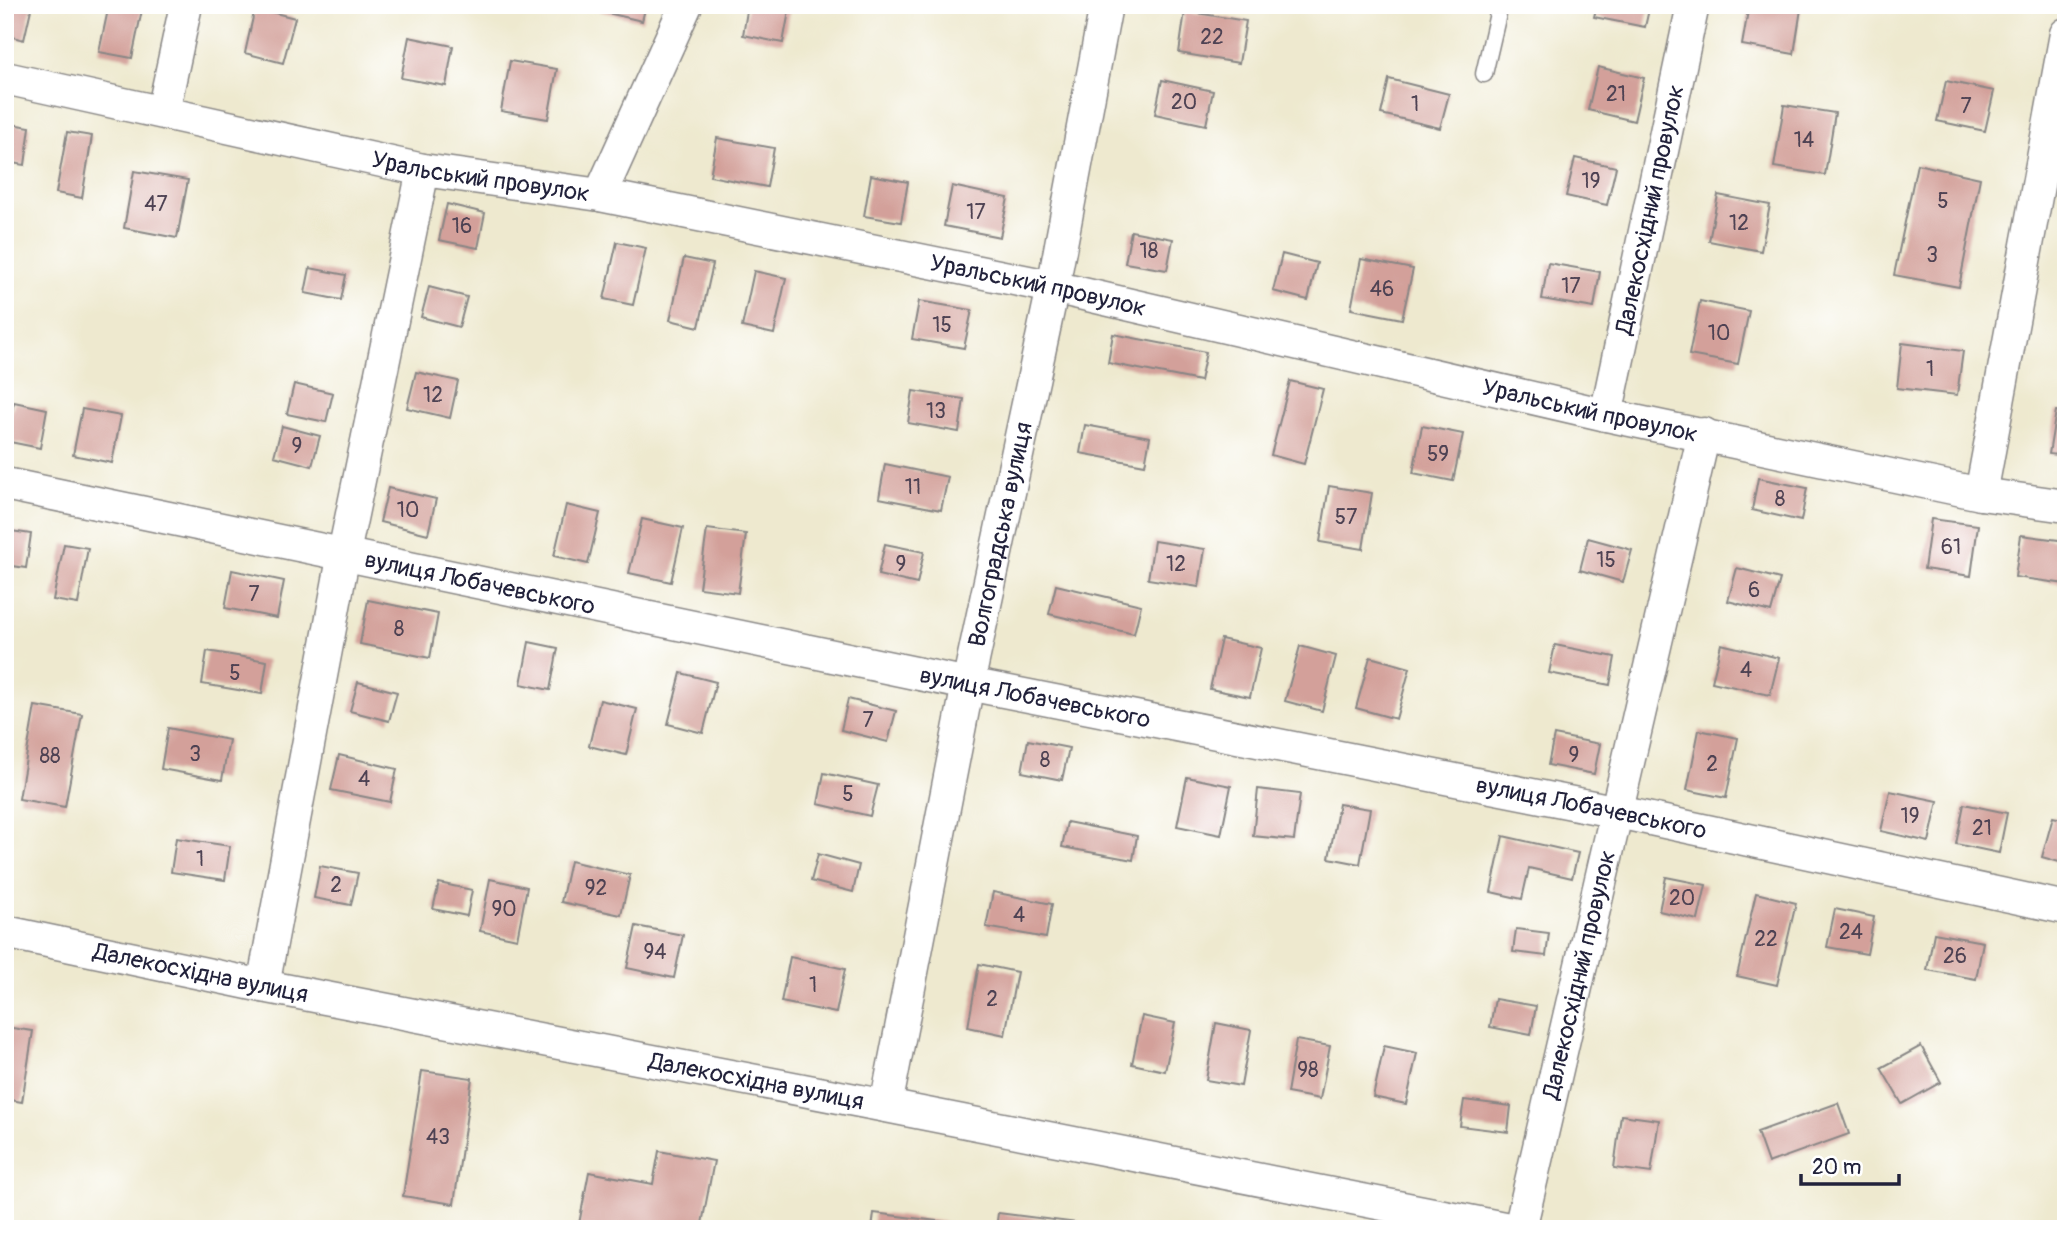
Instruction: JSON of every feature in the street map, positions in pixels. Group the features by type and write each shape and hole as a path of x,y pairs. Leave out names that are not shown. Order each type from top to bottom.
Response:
{"street":[{"path":"163,112 186,5"},
{"path":"600,195 686,5"},
{"name":"Волгоградська вулиця","path":"886,1106 968,684 1053,287 1105,5"},
{"name":"Далекосхідний провулок","path":"1606,415 1693,5"},
{"path":"1981,494 2066,34"},
{"name":"Уральський провулок","path":"5,78 423,170 600,195 1053,287 1606,415 1981,494 2066,506"},
{"path":"263,986 344,553 423,170"},
{"name":"Далекосхідний провулок","path":"1520,1229 1704,435"},
{"name":"вулиця Лобачевського","path":"5,484 968,684 1618,812 2066,908"},
{"name":"Далекосхідна вулиця","path":"5,932 263,986 1509,1229"}],"lane":[{"path":"1484,74 1500,5"}],"building":[{"path":"5,5 32,5 24,40 5,35"},
{"path":"109,5 143,5 132,58 99,52"},
{"path":"600,5 646,5 642,21 599,11"},
{"path":"748,5 790,6 783,43 743,35"},
{"path":"1597,5 1650,5 1645,27 1594,17"},
{"path":"1749,5 1780,5 1801,9 1794,54 1742,45"},
{"path":"255,8 295,18 283,63 245,53"},
{"path":"1185,11 1246,21 1239,63 1179,53"},
{"path":"409,37 453,46 446,86 401,78"},
{"path":"510,61 557,69 548,119 501,111"},
{"path":"1598,67 1644,78 1634,121 1588,110"},
{"path":"1389,79 1449,94 1440,128 1381,114"},
{"path":"1162,80 1213,91 1206,125 1155,114"},
{"path":"1946,81 1994,91 1985,131 1937,121"},
{"path":"1784,105 1835,113 1825,175 1774,167"},
{"path":"5,123 30,127 25,165 5,162"},
{"path":"67,132 92,136 82,198 56,193"},
{"path":"717,138 774,148 767,187 710,176"},
{"path":"1575,158 1616,167 1607,205 1566,196"},
{"path":"1917,164 1980,178 1959,287 1894,275"},
{"path":"134,171 188,180 177,238 124,228"},
{"path":"871,175 908,182 901,222 864,216"},
{"path":"952,186 1008,198 1000,237 944,226"},
{"path":"1718,195 1770,205 1761,251 1709,241"},
{"path":"447,204 485,213 478,248 439,240"},
{"path":"1131,231 1173,239 1167,270 1125,263"},
{"path":"617,242 646,248 633,305 604,299"},
{"path":"1282,254 1317,263 1308,300 1273,291"},
{"path":"684,258 713,264 699,327 670,320"},
{"path":"1361,259 1413,269 1402,319 1351,309"},
{"path":"1548,263 1600,272 1594,308 1542,299"},
{"path":"310,268 346,275 341,300 305,293"},
{"path":"754,271 786,278 774,334 742,327"},
{"path":"429,287 467,297 459,327 421,317"},
{"path":"919,301 972,310 964,348 912,339"},
{"path":"1700,301 1749,311 1738,364 1689,355"},
{"path":"1113,334 1206,352 1200,381 1108,363"},
{"path":"1902,343 1963,351 1957,395 1897,388"},
{"path":"416,372 458,381 450,418 407,408"},
{"path":"1290,381 1323,389 1304,464 1271,455"},
{"path":"294,384 333,393 326,422 287,414"},
{"path":"913,391 964,399 959,432 908,423"},
{"path":"14,402 47,409 40,448 5,441"},
{"path":"82,409 121,416 112,463 73,455"},
{"path":"2056,411 2066,412 2066,456 2049,454"},
{"path":"1085,425 1150,437 1145,465 1080,453"},
{"path":"282,426 320,436 312,466 274,456"},
{"path":"1422,426 1463,434 1453,481 1413,473"},
{"path":"885,464 948,477 941,510 879,498"},
{"path":"1758,478 1807,488 1801,521 1752,510"},
{"path":"1329,486 1372,493 1363,549 1320,542"},
{"path":"388,488 436,499 428,534 380,522"},
{"path":"566,505 600,513 588,564 554,556"},
{"path":"642,519 683,528 671,582 629,573"},
{"path":"1931,519 1978,525 1971,576 1924,569"},
{"path":"707,529 746,534 738,593 699,588"},
{"path":"5,530 31,534 26,568 5,565"},
{"path":"2021,535 2066,541 2066,584 2015,577"},
{"path":"1588,538 1632,550 1623,582 1580,570"},
{"path":"1154,541 1205,549 1199,587 1148,579"},
{"path":"64,544 88,548 78,604 53,600"},
{"path":"885,544 924,552 917,584 878,575"},
{"path":"1737,568 1780,579 1771,612 1728,601"},
{"path":"232,570 284,581 277,618 225,608"},
{"path":"1056,585 1141,605 1134,634 1049,614"},
{"path":"368,600 438,614 430,658 360,644"},
{"path":"1221,639 1261,648 1250,697 1210,689"},
{"path":"529,642 558,648 550,690 521,684"},
{"path":"1721,644 1779,658 1770,695 1712,682"},
{"path":"1555,645 1615,657 1610,685 1549,673"},
{"path":"1300,646 1336,656 1322,711 1285,701"},
{"path":"207,651 267,661 262,694 202,684"},
{"path":"1370,657 1410,668 1396,719 1356,708"},
{"path":"681,673 716,682 703,733 668,724"},
{"path":"358,682 397,692 389,721 350,711"},
{"path":"848,699 896,711 888,742 841,730"},
{"path":"600,700 637,709 626,755 589,746"},
{"path":"35,706 82,714 65,807 19,799"},
{"path":"168,728 229,740 222,780 161,769"},
{"path":"1699,730 1738,738 1726,798 1687,790"},
{"path":"1554,735 1600,744 1594,774 1548,765"},
{"path":"1028,740 1069,748 1062,780 1022,772"},
{"path":"339,755 397,769 390,802 331,790"},
{"path":"824,773 878,785 870,816 818,804"},
{"path":"1187,777 1231,786 1221,835 1177,826"},
{"path":"1258,789 1300,794 1294,840 1253,836"},
{"path":"1890,791 1938,801 1929,842 1881,831"},
{"path":"1339,804 1370,809 1360,864 1329,858"},
{"path":"1964,804 2007,813 1999,853 1956,844"},
{"path":"2053,817 2066,820 2066,864 2042,857"},
{"path":"1067,822 1137,836 1133,860 1062,847"},
{"path":"1503,836 1578,853 1572,878 1529,868 1522,899 1491,892"},
{"path":"176,838 230,846 225,880 171,872"},
{"path":"818,854 859,865 853,892 811,881"},
{"path":"570,861 630,875 621,915 561,902"},
{"path":"320,866 358,873 351,905 314,898"},
{"path":"1666,877 1706,885 1698,920 1659,911"},
{"path":"490,879 527,887 517,939 480,931"},
{"path":"439,883 472,890 467,916 433,909"},
{"path":"993,892 1052,904 1046,938 986,927"},
{"path":"1756,893 1796,903 1777,985 1737,976"},
{"path":"1835,909 1874,917 1867,954 1827,947"},
{"path":"636,926 683,935 674,978 627,968"},
{"path":"1516,929 1549,933 1546,956 1513,952"},
{"path":"1934,933 1983,942 1976,979 1927,970"},
{"path":"790,957 845,969 836,1013 781,1002"},
{"path":"979,964 1017,972 1005,1035 968,1027"},
{"path":"1495,999 1536,1006 1531,1035 1490,1027"},
{"path":"1142,1016 1175,1023 1165,1071 1132,1064"},
{"path":"1216,1023 1251,1030 1241,1086 1206,1080"},
{"path":"5,1027 33,1031 22,1102 5,1099"},
{"path":"1296,1040 1330,1046 1320,1099 1287,1093"},
{"path":"1384,1046 1417,1053 1406,1104 1373,1097"},
{"path":"1921,1046 1941,1082 1902,1104 1881,1068"},
{"path":"422,1071 472,1078 454,1204 403,1196"},
{"path":"1464,1100 1511,1106 1508,1132 1460,1126"},
{"path":"1838,1103 1849,1134 1768,1163 1757,1132"},
{"path":"1621,1115 1659,1120 1651,1173 1614,1168"},
{"path":"659,1151 714,1161 701,1229 578,1229 589,1172 653,1184"},
{"path":"874,1213 952,1223 952,1229 872,1229"},
{"path":"998,1213 1078,1223 1077,1229 996,1229"}]}
